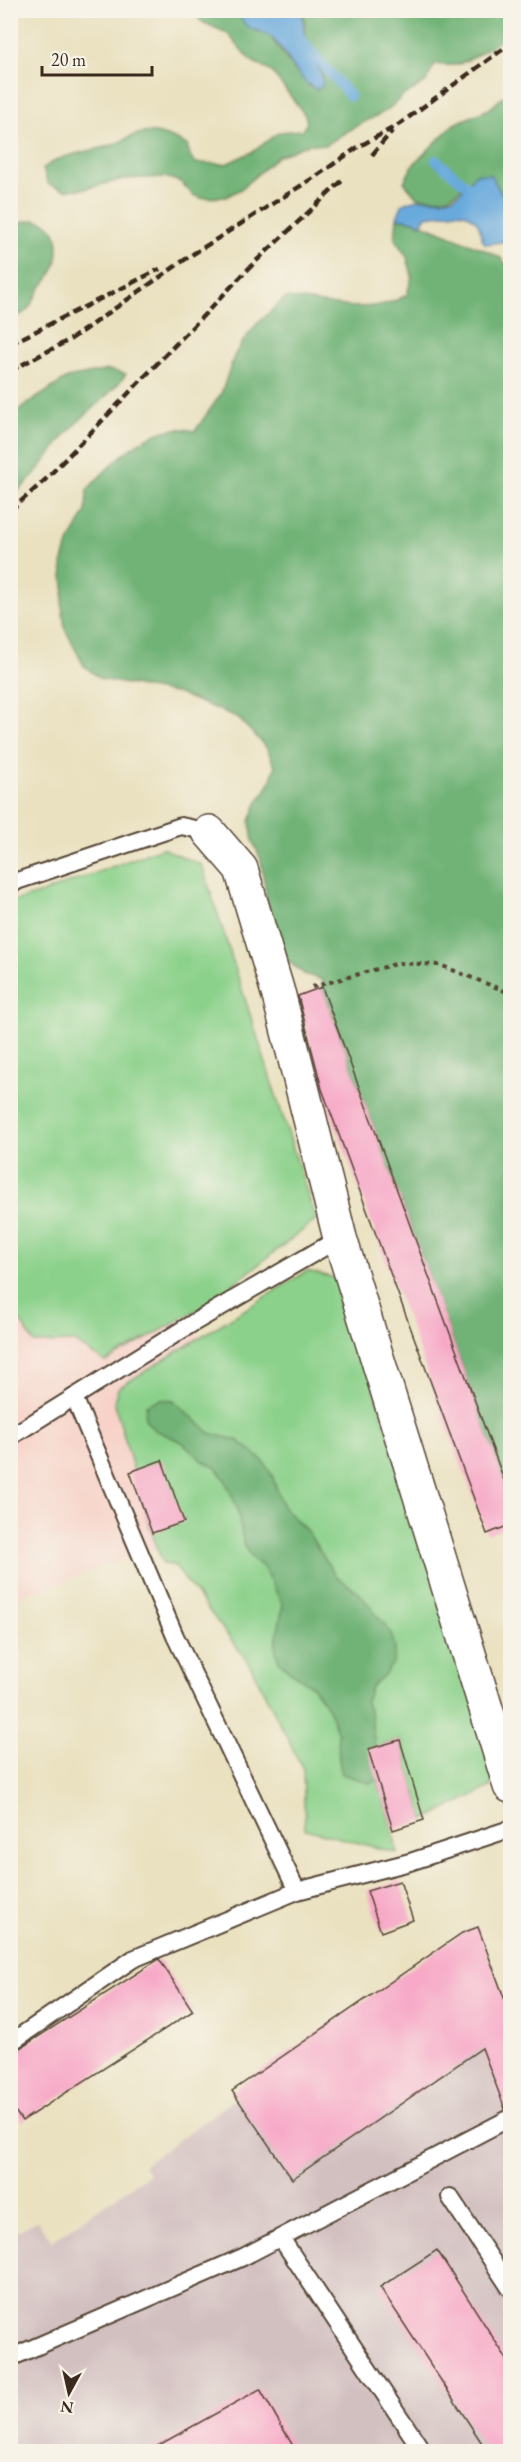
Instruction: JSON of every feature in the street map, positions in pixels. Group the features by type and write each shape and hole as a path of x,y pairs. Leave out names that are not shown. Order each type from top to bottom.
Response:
{"street":[{"path":"209,832 241,869 279,996 340,1238 510,1786"}],"lane":[{"path":"10,886 17,881 182,826 209,832"},
{"path":"10,1437 193,1323 340,1238"},
{"path":"75,1397 175,1636 297,1891"},
{"path":"10,2043 133,1959 297,1891 410,1862 510,1828"},
{"path":"10,2358 243,2257 510,2118"},
{"path":"450,2197 510,2288"},
{"path":"281,2238 423,2451"}],"path":[{"path":"279,996 399,963 440,965 510,993"}],"shaded area":[{"path":"10,887 270,1507 11,1600 10,1600"},
{"path":"447,1955 494,2079 510,2114 510,2451 11,2451 10,2235 37,2221 52,2241 149,2174 143,2166 245,2091"}],"green space":[{"path":"234,10 250,28 265,32 271,37 310,87 323,77 305,38 305,21 302,11 510,11 510,33 460,63 435,64 425,83 404,95 386,111 326,145 309,144 278,156 241,189 226,197 201,198 193,195 181,182 165,177 124,179 84,189 65,190 48,184 43,169 51,163 67,156 103,148 142,133 148,132 171,137 187,145 191,158 196,163 226,164 254,151 279,132 302,130 307,123 305,115 272,72 250,60 227,33 202,22 192,11"},
{"path":"510,91 510,195 501,193 476,174 451,196 437,199 417,197 404,182 413,165 454,124 489,109"},
{"path":"397,218 415,221 485,250 501,258 510,269 510,1496 322,987 323,980 304,974 287,960 267,901 261,860 253,842 250,821 257,803 269,785 275,767 266,747 237,717 179,694 101,679 84,666 65,629 62,605 64,586 62,564 68,544 86,511 87,490 127,452 150,436 176,429 195,431 221,394 234,356 244,340 256,325 285,298 362,307 392,302 407,295 412,276 407,257 395,239"},
{"path":"34,220 48,224 57,238 56,265 29,308 22,314 11,318 11,229 22,222"},
{"path":"108,370 126,374 70,430 35,474 11,496 11,415 67,378"},
{"path":"162,848 202,865 316,1220 206,1305 105,1362 75,1342 34,1343 11,1306 11,902 42,893"},
{"path":"307,1271 339,1279 497,1771 490,1787 424,1820 400,1740 368,1749 393,1830 397,1853 305,1829 303,1769 249,1663 174,1565 163,1564 148,1522 114,1401 118,1388"},
{"path":"160,1399 174,1401 210,1433 239,1441 263,1461 272,1475 283,1507 307,1531 335,1575 359,1593 390,1631 395,1647 393,1663 371,1687 366,1702 371,1716 375,1748 386,1777 369,1783 342,1774 338,1734 328,1708 312,1686 289,1671 279,1661 275,1648 283,1605 263,1567 252,1558 244,1546 237,1507 225,1480 216,1468 203,1461 182,1442 154,1430 145,1419 146,1405"}],"water":[{"path":"234,11 302,11 304,36 321,73 323,85 317,90 309,85 271,37 248,27"},
{"path":"476,174 491,175 501,193 510,195 510,244 501,242 486,244 478,223 467,214 458,212 426,216 421,224 397,218 402,205 409,201 445,199 457,195"}],"building":[{"path":"322,987 510,1496 510,1525 487,1534 322,1089 298,996"},
{"path":"162,1460 184,1522 152,1533 130,1472"},
{"path":"400,1740 424,1820 393,1830 368,1749"},
{"path":"400,1881 413,1920 381,1932 367,1891"},
{"path":"478,1927 510,2014 510,2108 505,2109 482,2048 292,2179 232,2091 462,1933"},
{"path":"159,1959 193,2011 22,2121 10,2104 10,2055"},
{"path":"437,2250 510,2364 510,2451 487,2451 380,2287"},
{"path":"260,2389 296,2451 148,2451"}],"waterway":[{"path":"298,36 350,96"},
{"path":"436,160 475,192"}],"railway":[{"path":"10,371 71,339 193,254 358,147 398,125 510,44"},
{"path":"372,155 392,131"},
{"path":"10,511 45,480 254,263 342,181"},
{"path":"10,344 160,269"}]}
